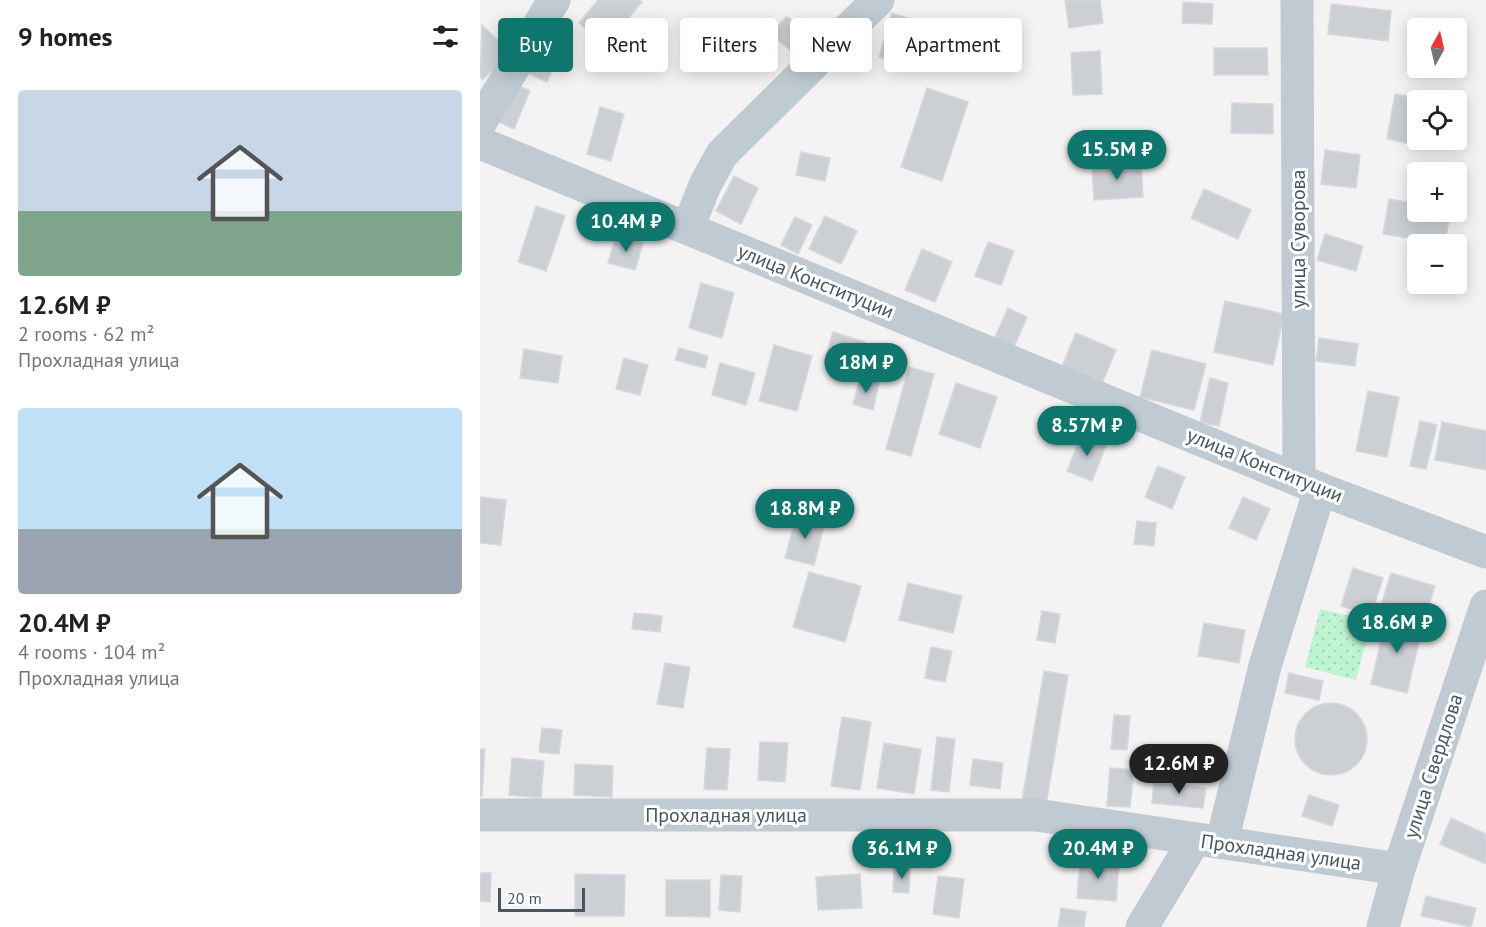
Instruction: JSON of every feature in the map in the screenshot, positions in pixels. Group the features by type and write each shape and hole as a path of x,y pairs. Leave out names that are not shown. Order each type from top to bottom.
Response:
{"street":[{"path":"480,123 554,0"},
{"path":"688,228 705,185 722,154 878,0"},
{"name":"улица Суворова","path":"1142,927 1209,841 1265,666 1309,484 1297,0"},
{"name":"улица Конституции","path":"480,143 1309,484 1486,552"},
{"name":"улица Свердлова","path":"1383,927 1399,869 1486,606"},
{"name":"Прохладная улица","path":"480,815 1036,815 1399,869"}],"green space":[{"path":"1320,609 1371,621 1356,680 1305,667"}],"building":[{"path":"598,0 639,0 642,2 629,18 585,18 585,28 579,23"},
{"path":"1065,0 1100,0 1103,23 1069,28"},
{"path":"1183,2 1213,4 1212,24 1182,23"},
{"path":"1331,4 1391,11 1388,41 1328,34"},
{"path":"892,13 907,18 891,18"},
{"path":"787,16 790,19 790,50 778,40 778,26"},
{"path":"482,25 498,40 498,63 483,80 480,77"},
{"path":"884,40 884,59 879,57"},
{"path":"1214,48 1267,48 1268,75 1214,75"},
{"path":"1100,51 1102,94 1073,95 1071,53"},
{"path":"525,72 551,72 547,82"},
{"path":"514,84 530,91 514,129 497,121"},
{"path":"927,88 968,102 942,181 901,167"},
{"path":"1395,94 1407,96 1407,143 1387,139"},
{"path":"1232,103 1273,104 1273,134 1231,133"},
{"path":"600,107 624,114 611,161 587,154"},
{"path":"1325,150 1360,155 1356,188 1321,184"},
{"path":"801,152 830,158 825,181 796,175"},
{"path":"1141,162 1143,197 1094,200 1092,165"},
{"path":"734,176 758,188 741,224 716,211"},
{"path":"1204,189 1251,210 1238,239 1191,218"},
{"path":"1389,199 1407,202 1407,222 1448,222 1447,234 1407,234 1407,238 1383,234"},
{"path":"536,206 565,216 546,271 518,262"},
{"path":"825,216 857,231 841,264 809,249"},
{"path":"795,217 812,225 798,254 781,245"},
{"path":"1325,234 1363,246 1356,271 1317,260"},
{"path":"616,236 643,243 635,270 608,263"},
{"path":"988,242 1014,251 1001,285 975,276"},
{"path":"922,249 952,262 935,302 905,290"},
{"path":"701,283 734,293 722,338 689,328"},
{"path":"1225,301 1284,314 1273,365 1214,352"},
{"path":"1008,308 1027,317 1014,347 994,339"},
{"path":"833,332 865,342 858,365 826,355"},
{"path":"1076,333 1116,350 1100,388 1060,371"},
{"path":"1319,338 1358,344 1355,366 1316,361"},
{"path":"774,345 812,356 797,411 759,401"},
{"path":"876,345 892,351 883,378 867,373"},
{"path":"679,348 708,356 705,368 675,360"},
{"path":"524,349 562,356 558,383 520,378"},
{"path":"1152,350 1206,364 1194,410 1140,397"},
{"path":"624,358 648,365 640,395 616,389"},
{"path":"720,363 755,373 746,405 712,395"},
{"path":"909,367 934,374 911,456 886,449"},
{"path":"860,378 879,383 873,410 853,404"},
{"path":"1210,378 1228,383 1219,426 1200,422"},
{"path":"956,383 997,397 980,448 939,434"},
{"path":"1368,391 1399,397 1387,457 1356,451"},
{"path":"1420,421 1437,425 1426,469 1410,466"},
{"path":"1442,422 1486,431 1486,470 1435,460"},
{"path":"1082,433 1107,443 1092,481 1067,471"},
{"path":"1158,466 1185,477 1172,509 1145,497"},
{"path":"480,497 506,500 501,545 480,543"},
{"path":"1243,497 1270,509 1256,540 1229,528"},
{"path":"797,514 825,521 814,565 785,558"},
{"path":"1137,521 1156,523 1154,546 1134,544"},
{"path":"1353,568 1383,578 1371,615 1341,606"},
{"path":"809,572 861,586 845,642 793,627"},
{"path":"1391,573 1435,586 1426,615 1382,602"},
{"path":"908,583 962,596 953,633 899,620"},
{"path":"1042,611 1060,614 1055,643 1037,640"},
{"path":"634,613 662,616 660,632 632,629"},
{"path":"1387,616 1423,625 1407,693 1371,684"},
{"path":"1204,623 1245,630 1239,663 1198,656"},
{"path":"931,647 952,651 945,682 925,678"},
{"path":"665,663 690,667 683,708 657,704"},
{"path":"1044,671 1068,675 1046,805 1022,801"},
{"path":"1289,673 1323,681 1319,700 1285,693"},
{"path":"1331,703 1351,709 1361,719 1367,739 1361,759 1351,769 1331,775 1311,769 1301,759 1295,739 1301,719 1311,709"},
{"path":"1114,715 1130,716 1127,750 1111,749"},
{"path":"842,717 871,722 860,790 831,786"},
{"path":"542,728 562,730 559,754 539,752"},
{"path":"937,737 955,739 949,792 931,790"},
{"path":"760,742 788,743 785,782 758,780"},
{"path":"884,743 921,749 914,794 877,788"},
{"path":"707,748 730,749 727,790 704,789"},
{"path":"480,749 485,749 482,796 480,796"},
{"path":"1191,749 1218,753 1215,774 1188,770"},
{"path":"512,758 544,761 541,798 509,795"},
{"path":"973,759 1003,763 1000,789 970,785"},
{"path":"575,764 613,766 612,797 574,795"},
{"path":"1110,768 1134,770 1130,807 1107,806"},
{"path":"1154,782 1206,788 1203,808 1152,803"},
{"path":"1309,795 1339,805 1332,826 1302,816"},
{"path":"1451,818 1486,834 1486,864 1440,844"},
{"path":"1080,860 1119,863 1116,901 1077,898"},
{"path":"894,866 910,867 909,893 893,892"},
{"path":"480,873 491,873 490,902 480,901"},
{"path":"575,874 625,875 624,916 575,916"},
{"path":"860,874 862,908 818,910 816,877"},
{"path":"721,875 742,876 740,912 719,910"},
{"path":"938,876 964,879 959,918 933,914"},
{"path":"666,880 710,880 710,917 666,916"},
{"path":"1426,896 1476,908 1471,927 1421,916"},
{"path":"1061,908 1086,912 1084,927 1058,927"}]}
